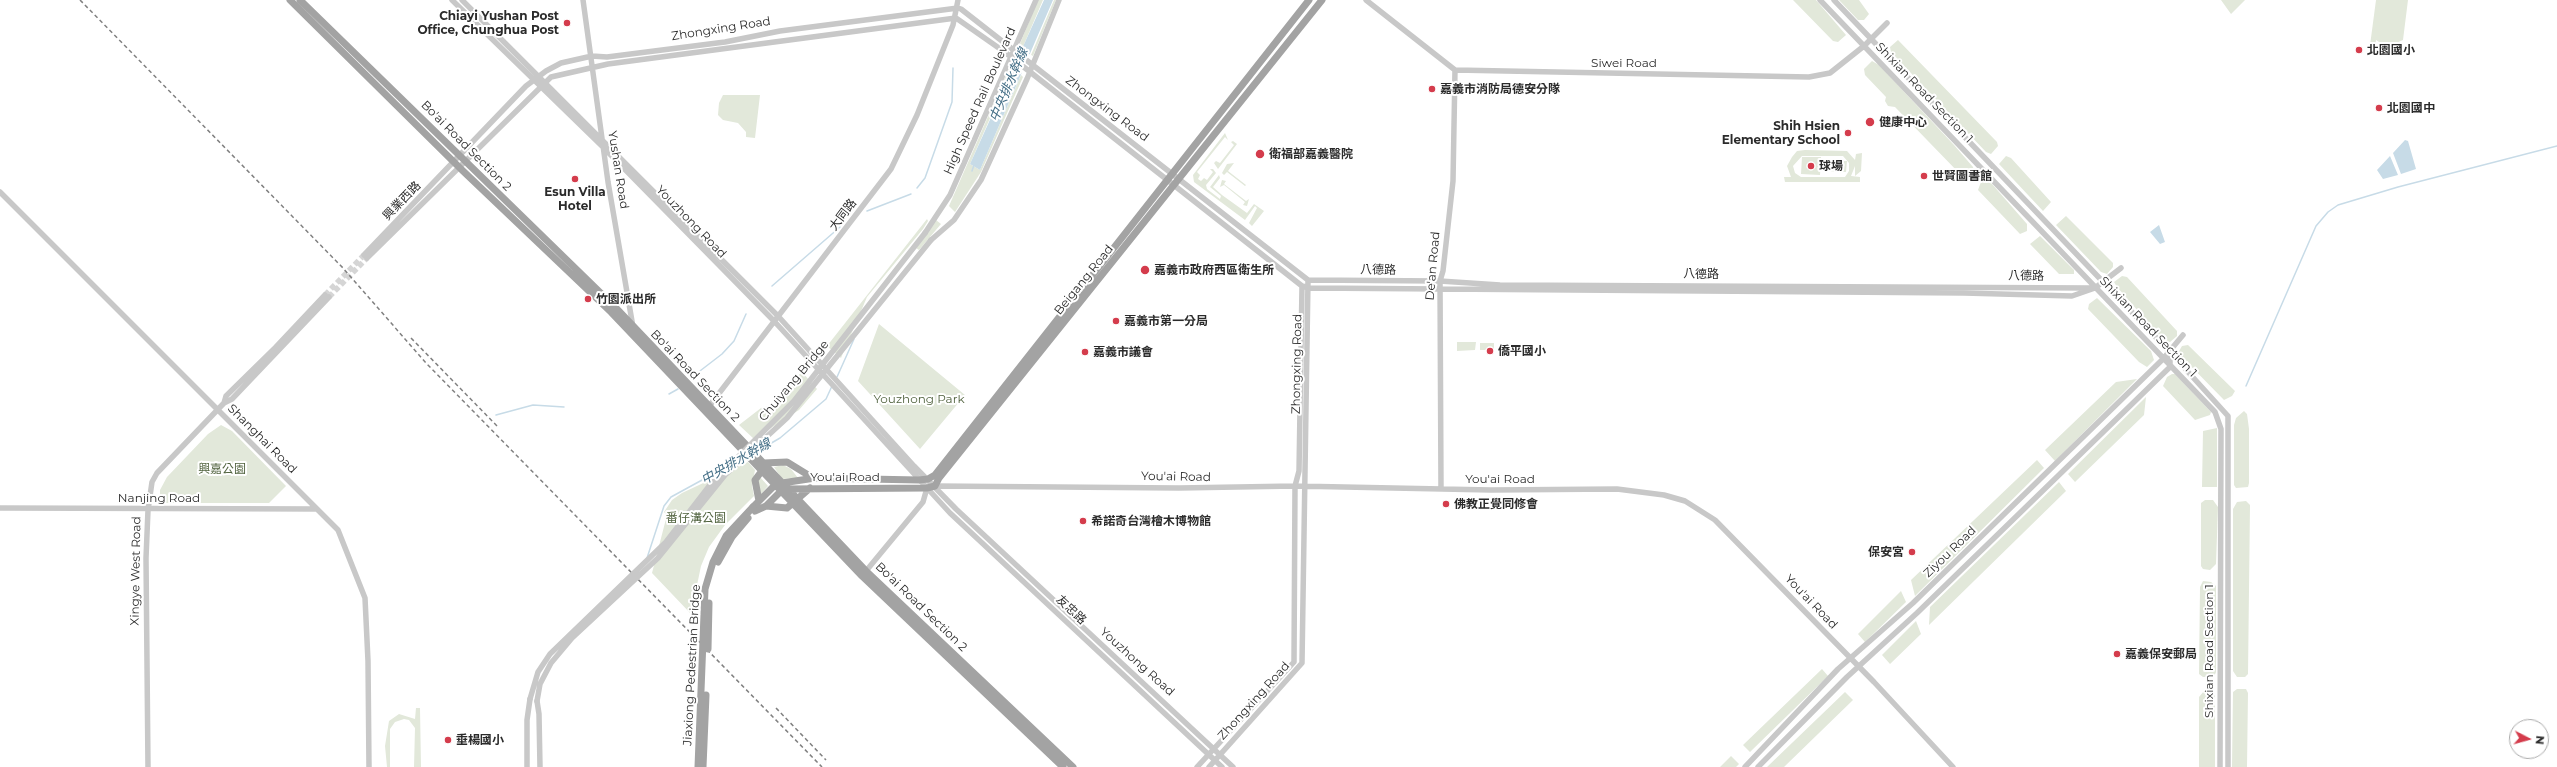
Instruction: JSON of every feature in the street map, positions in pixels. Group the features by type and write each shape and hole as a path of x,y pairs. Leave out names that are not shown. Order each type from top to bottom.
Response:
{"main road":[{"name":"Bo'ai Road Section 2","path":"290,0 457,164 611,312 638,342 708,409"},
{"name":"Bo'ai Road Section 2","path":"300,0 632,324 747,451 754,458 764,463 778,484 780,492 795,502 1073,767"},
{"name":"Beigang Road","path":"928,479 941,469 1166,180 1309,0"},
{"name":"Beigang Road","path":"935,486 939,478 1322,0"},
{"name":"Bo'ai Road Section 2","path":"754,458 761,472 787,489 795,502 862,576 1063,767"},
{"path":"764,463 787,462 794,465 804,474 815,478"},
{"path":"759,501 754,486 755,478 761,472"},
{"name":"You'ai Road","path":"778,484 815,478 920,480"},
{"path":"920,480 928,479"},
{"path":"703,767 711,582 716,566 732,537 759,501 778,484"},
{"path":"927,488 935,486"},
{"path":"754,509 766,506 787,508 810,488"},
{"name":"You'ai Road","path":"787,489 927,488"},
{"path":"766,506 780,492 787,489"},
{"name":"Jiaxiong Pedestrian Bridge","path":"698,767 705,589 713,562 723,541 735,525 754,509"}],"street":[{"name":"Youzhong Road","path":"452,0 603,147 774,321 837,392"},
{"name":"Youzhong Road","path":"462,0 778,316 842,386"},
{"name":"Yushan Road","path":"583,0 592,56 603,147 632,324 638,342"},
{"name":"大同路","path":"708,409 891,169 917,115 956,18 958,0"},
{"name":"High Speed Rail Boulevard","path":"942,210 982,126 1036,0"},
{"path":"1027,71 1059,0"},
{"path":"1366,0 1455,70"},
{"name":"Shixian Road Section 1","path":"1820,0 2214,412 2221,429 2220,767"},
{"name":"Shixian Road Section 1","path":"1834,0 2104,282 2228,416 2228,767"},
{"name":"Zhongxing Road","path":"463,158 534,80 561,63 592,56 607,57 710,44 780,31 958,8"},
{"path":"958,8 1015,51"},
{"name":"Zhongxing Road","path":"457,164 551,77 593,67 956,18"},
{"path":"956,18 1012,58"},
{"name":"Siwei Road","path":"1455,70 1809,77 1830,73 1864,46 1887,23"},
{"name":"Zhongxing Road","path":"1015,51 1308,280 1310,288 1304,486 1302,663 1209,767"},
{"name":"Zhongxing Road","path":"1012,58 1302,286 1299,471 1295,486 1294,662 1197,767"},
{"name":"De'an Road","path":"1441,489 1440,281 1443,271 1453,181 1455,70"},
{"name":"Chuiyang Bridge","path":"540,767 540,714 537,701 545,672 551,663 572,638 658,558 725,476 787,418 931,240 954,220 981,180 1027,71"},
{"name":"興業西路","path":"366,256 457,164"},
{"name":"Shanghai Road","path":"0,192 338,530 365,598 368,661 369,767"},
{"name":"Chuiyang Bridge","path":"527,767 527,720 530,699 538,672 550,654 661,547 710,485 794,402 942,210"},
{"path":"2095,288 2121,268"},
{"path":"1302,286 1308,280"},
{"name":"八德路","path":"1308,280 1440,281 1500,284 2095,288"},
{"name":"八德路","path":"1302,286 1310,288 1440,288 1516,291 2012,293 2072,296 2095,288"},
{"name":"Xingye West Road","path":"148,767 146,659 148,510 151,487 157,473 224,403 232,399 327,296"},
{"name":"Ziyou Road","path":"1745,767 1838,669 1913,603 2163,359 2183,335"},
{"path":"2170,352 2170,367"},
{"name":"Ziyou Road","path":"1758,767 1858,666 1917,613 2170,367"},
{"name":"友忠路","path":"842,386 973,525 1214,750"},
{"name":"友忠路","path":"837,392 927,488 1222,767"},
{"name":"You'ai Road","path":"935,486 1179,488 1304,486 1441,489 1618,489 1652,492 1685,502 1706,513 1737,542 1858,666 1953,767"},
{"path":"866,571 923,502 927,488"},
{"name":"Nanjing Road","path":"0,508 148,510 318,509"},
{"path":"1214,750 1233,767"}],"green space":[{"path":"1038,0 1043,0 1022,49 1019,46"},
{"path":"1054,0 1056,0 1033,56 1031,55"},
{"path":"1793,0 1816,0 1846,35 1838,42 1833,41"},
{"path":"1839,0 1859,0 1869,14 1864,20 1858,20"},
{"path":"2221,0 2245,0 2231,14"},
{"path":"2376,0 2408,0 2403,40 2387,47 2376,40 2375,53 2369,53"},
{"path":"1898,40 1997,142 1998,146 1991,154 1986,152 1891,52 1890,47"},
{"path":"1872,61 1879,65 1954,145 1973,167 1974,172 1965,178 1895,107 1888,106 1885,101 1886,97 1865,75 1864,69"},
{"path":"1010,66 1012,68 970,164 980,170 1021,75 1023,77 981,172 955,212 949,206"},
{"path":"723,95 760,95 755,138 746,137 746,132 738,123 723,120 718,115 719,103"},
{"path":"1225,133 1228,140 1225,137 1197,172 1200,175 1198,179 1201,181 1204,178 1207,180 1213,172 1210,169 1213,169 1216,173 1206,185 1207,189 1220,199 1221,196 1210,187 1219,175 1220,178 1213,187 1222,195 1247,213 1254,204 1264,211 1252,226 1249,223 1257,208 1255,206 1245,220 1194,182 1193,175"},
{"path":"1233,141 1237,144 1218,169 1214,163 1216,161 1220,163 1234,145 1231,142"},
{"path":"1797,151 1847,151 1855,160 1856,154 1862,153 1861,171 1855,176 1855,166 1851,176 1860,177 1860,182 1785,182 1784,177 1791,177 1787,166","holes":["1802,156 1843,156 1849,163 1849,171 1845,177 1801,177 1795,173 1793,166"]},
{"path":"2006,156 2011,158 2051,202 2043,211 1999,164"},
{"name":"球場","path":"1802,157 1821,157 1820,175 1801,174"},
{"name":"球場","path":"1827,161 1847,161 1846,172 1827,171"},
{"path":"1234,163 1228,171 1246,185 1245,186 1227,172 1224,175 1222,173 1227,164"},
{"path":"1222,180 1226,181 1224,184 1246,201 1249,199 1247,206 1243,205 1245,202 1224,185 1220,187"},
{"path":"1986,181 1992,184 2027,224 2027,231 2020,234 1978,190 1981,182"},
{"path":"2066,216 2113,263 2113,267 2107,274 2101,272 2056,225"},
{"path":"927,219 928,221 923,229 867,297 841,358 827,346"},
{"path":"936,220 941,224 919,250 916,248"},
{"path":"2040,236 2074,270 2074,274 2059,274 2030,244"},
{"path":"2122,276 2127,277 2177,331 2177,336 2170,342 2166,343 2117,287 2114,282"},
{"path":"2097,298 2151,351 2154,360 2147,367 2139,362 2088,309 2089,304"},
{"name":"Youzhong Park","path":"879,324 965,395 920,449 858,381"},
{"path":"1457,342 1476,342 1475,350 1457,351"},
{"path":"1480,343 1494,343 1494,350 1480,350"},
{"path":"1503,343 1515,343 1515,349 1502,349"},
{"path":"2188,345 2235,391 2232,396 2224,400 2178,353 2182,346"},
{"path":"802,372 817,389 799,410 754,439 739,425 761,408 773,405 777,397 790,389 791,382"},
{"path":"2175,374 2211,412 2210,415 2195,420 2163,386 2167,377"},
{"path":"2137,379 2055,461 2045,450 2116,382"},
{"path":"2146,397 2144,415 2075,482 2068,474"},
{"path":"2244,411 2247,414 2249,429 2249,483 2248,487 2236,488 2234,485 2234,425 2236,418"},
{"name":"興嘉公園","path":"221,425 232,431 286,486 269,503 165,503 160,497 160,490 167,477 208,434"},
{"path":"2217,428 2217,487 2202,487 2203,431"},
{"path":"2037,460 2044,468 1915,596 1911,580"},
{"name":"番仔溝公園","path":"748,462 755,470 752,486 754,496 725,525 709,547 701,566 691,614 652,573 667,515 664,512 672,500 682,493"},
{"path":"783,465 791,469 798,478 782,479 774,467"},
{"path":"760,477 768,486 761,494 757,483"},
{"path":"2059,482 2066,491 1929,625 1930,607"},
{"path":"2205,500 2213,500 2218,507 2216,564 2210,570 2203,569 2201,566 2201,503"},
{"path":"2246,501 2250,505 2248,674 2245,677 2237,677 2233,671 2233,509 2237,502"},
{"path":"2203,581 2211,582 2216,586 2216,672 2214,677 2203,677 2199,674 2200,587"},
{"path":"1901,591 1906,602 1865,642 1858,634"},
{"path":"1916,621 1921,634 1890,664 1882,655"},
{"path":"1822,669 1828,676 1750,752 1743,745"},
{"path":"2237,689 2246,689 2248,693 2247,767 2232,767 2233,692"},
{"path":"2204,691 2212,691 2215,696 2215,767 2199,767 2199,697"},
{"path":"1845,692 1853,700 1784,767 1767,767"},
{"path":"416,708 420,708 421,767 414,767 415,728 409,720 404,719 395,722 390,729 390,767 387,767 385,746 389,721 399,714 415,719"},
{"path":"1731,756 1739,764 1736,767 1720,767"}],"water":[{"path":"1044,0 1053,0 980,170 970,164"},
{"path":"2405,140 2408,141 2416,169 2401,174 2393,153"},
{"path":"2390,156 2398,175 2383,179 2377,170"},
{"path":"2159,225 2165,242 2160,244 2150,232"}],"pier":[{"path":"1021,48 1032,56 1023,74 1012,66"}],"waterway":[{"path":"917,188 925,178 952,102 953,68"},
{"path":"2246,386 2316,226 2328,212 2338,205 2398,187 2557,146"},
{"name":"中央排水幹線","path":"972,171 974,165"},
{"path":"867,211 911,194"},
{"path":"772,286 840,227"},
{"path":"696,374 722,354 734,341 746,314"},
{"name":"中央排水幹線","path":"837,377 854,339"},
{"name":"中央排水幹線","path":"756,452 780,438 826,399 832,386"},
{"path":"669,394 678,389"},
{"path":"496,415 533,405 564,407"},
{"name":"中央排水幹線","path":"647,558 664,506 671,497 724,468"}],"tunnel":[{"path":"325,295 364,255"},
{"path":"329,297 367,258"}],"railway":[{"path":"80,0 343,268 426,363 822,767"},
{"path":"411,338 498,427"},
{"path":"776,708 826,760"}],"place":[{"name":"Chiayi Yushan Post Office, Chunghua Post","path":"567,23"},
{"name":"北園國小","path":"2359,50"},
{"name":"嘉義市消防局德安分隊","path":"1432,89"},
{"name":"北園國中","path":"2379,108"},
{"name":"健康中心","path":"1870,122"},
{"name":"Shih Hsien Elementary School","path":"1848,133"},
{"name":"衛福部嘉義醫院","path":"1260,154"},
{"name":"球場","path":"1811,166"},
{"name":"世賢圖書館","path":"1924,176"},
{"name":"Esun Villa Hotel","path":"575,179"},
{"name":"嘉義市政府西區衛生所","path":"1145,270"},
{"name":"竹園派出所","path":"588,299"},
{"name":"嘉義市第一分局","path":"1116,321"},
{"name":"僑平國小","path":"1490,351"},
{"name":"嘉義市議會","path":"1085,352"},
{"name":"佛教正覺同修會","path":"1446,504"},
{"name":"希諾奇台灣檜木博物館","path":"1083,521"},
{"name":"保安宮","path":"1912,552"},
{"name":"嘉義保安郵局","path":"2117,654"},
{"name":"垂楊國小","path":"448,740"}]}
